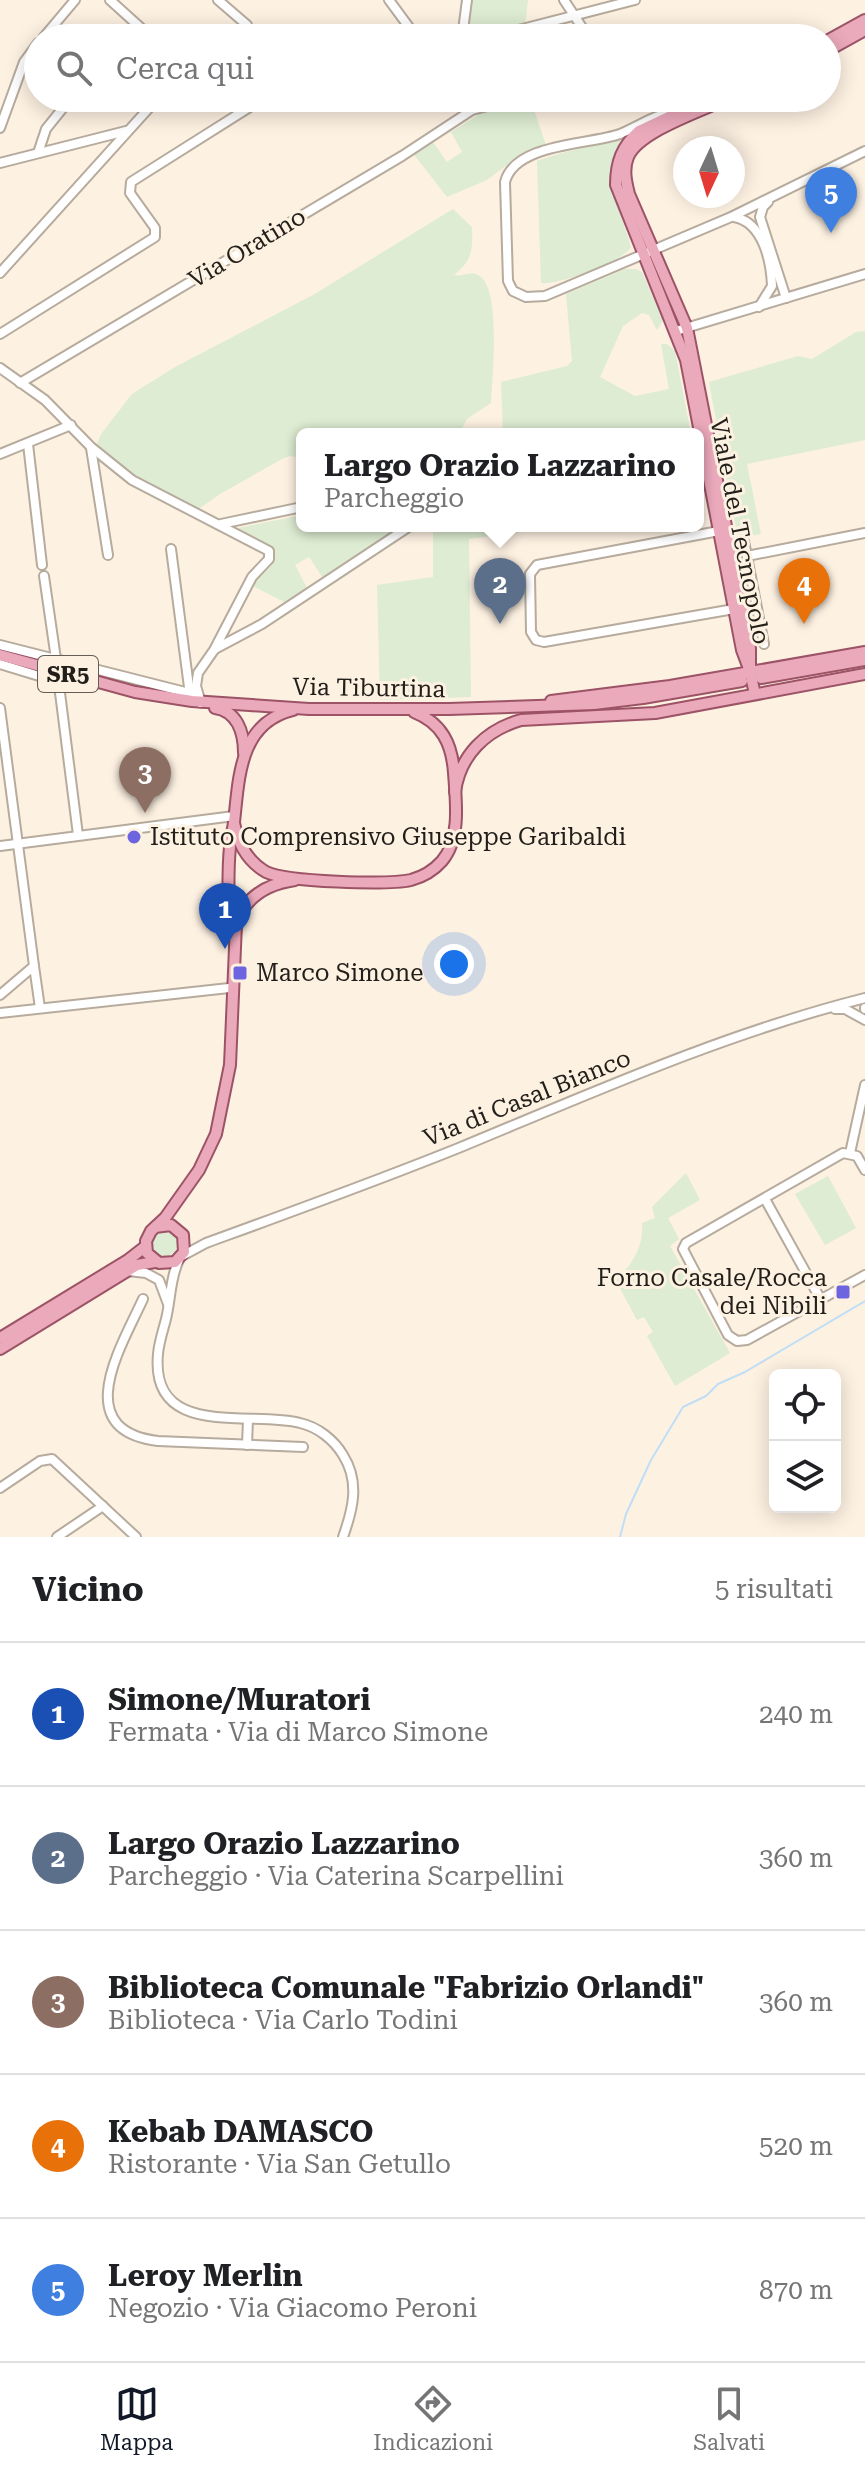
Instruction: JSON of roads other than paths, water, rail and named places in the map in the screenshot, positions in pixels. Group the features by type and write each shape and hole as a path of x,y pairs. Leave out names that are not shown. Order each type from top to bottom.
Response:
{"main road":[{"path":"841,33 865,20"},
{"path":"841,43 865,30"},
{"name":"Viale del Tecnopolo","path":"649,251 616,185 617,163 622,149 639,131 679,112"},
{"name":"Viale del Tecnopolo","path":"700,112 642,140 628,156 625,180 649,251 681,329 701,428"},
{"name":"Viale del Tecnopolo","path":"681,329 699,428"},
{"name":"Viale del Tecnopolo","path":"704,442 755,694"},
{"name":"Viale del Tecnopolo","path":"704,453 738,608"},
{"path":"728,676 740,664 746,649 761,662 777,667"},
{"path":"528,707 568,698 644,690 865,652"},
{"name":"Via Tiburtina","path":"0,655 135,692 309,709 528,707 623,701 742,681"},
{"path":"761,678 865,660"},
{"path":"455,792 464,765 478,743 486,735 521,720 655,713 865,674"},
{"path":"135,692 176,704 227,710 239,724 244,757"},
{"path":"232,1001 229,988 229,849 235,792 244,757 251,738 264,723 282,713 309,709"},
{"path":"234,819 241,846 254,863 272,875 295,880 399,881 421,876 449,852 455,826 452,753 445,735 423,715 404,709"},
{"path":"0,1338 133,1257 146,1246 148,1235 199,1170 216,1134 229,1073 235,930 242,910 262,890 295,880"},
{"path":"0,1349 143,1263 180,1258 185,1246 172,1219 175,1203"},
{"path":"155,1227 165,1224 179,1231"},
{"path":"146,1246 159,1263"}],"street":[{"path":"55,24 75,0"},
{"path":"110,0 136,24"},
{"path":"218,0 246,24"},
{"path":"389,0 407,24"},
{"path":"464,24 467,0"},
{"path":"564,0 580,24"},
{"path":"543,24 635,0"},
{"path":"0,128 24,62"},
{"path":"38,153 46,129 60,112"},
{"path":"0,273 144,112"},
{"path":"0,334 155,237 155,228 130,193 131,182 242,112"},
{"name":"Via Oratino","path":"20,383 402,156 469,112"},
{"path":"672,112 616,135 536,154 514,165 505,182 508,281 516,294 532,298 545,296 731,217 865,151"},
{"path":"0,163 127,130"},
{"path":"773,197 763,207 760,217 786,298"},
{"path":"731,217 741,219 759,233 772,286 759,308"},
{"path":"681,329 865,274"},
{"path":"0,368 71,425 91,447 132,480 265,547 270,555 250,581 214,650 196,677 196,699"},
{"path":"0,454 71,425"},
{"path":"28,444 42,565"},
{"path":"91,447 108,555"},
{"path":"221,524 296,508"},
{"path":"719,531 537,565 530,574 531,632 536,640 544,642 756,605"},
{"path":"214,650 262,624 401,532"},
{"path":"747,556 865,533"},
{"path":"744,541 764,644"},
{"path":"171,549 196,699"},
{"path":"44,576 56,659"},
{"path":"0,645 196,699"},
{"path":"0,664 59,684 78,835"},
{"path":"0,708 40,1008"},
{"path":"0,846 234,819"},
{"path":"0,995 34,966"},
{"path":"0,1013 229,988"},
{"name":"Via di Casal Bianco","path":"180,1258 206,1243 445,1153 689,1054 775,1022 865,998"},
{"path":"822,1009 845,1009 865,1020"},
{"path":"850,1153 865,1085"},
{"path":"865,1170 858,1158 850,1153 840,1154 686,1243 683,1248 683,1254 733,1340 744,1341 865,1275"},
{"path":"765,1199 821,1300"},
{"path":"179,1231 191,1241 206,1243"},
{"path":"180,1258 173,1275 157,1371 168,1397 178,1406 199,1416 300,1423 316,1429 340,1450 350,1471 354,1495 343,1537"},
{"path":"159,1263 167,1271 171,1291"},
{"path":"128,1271 146,1273 159,1280 168,1301 168,1314"},
{"path":"143,1299 108,1381 108,1406 115,1422 129,1434 150,1441 303,1447"},
{"path":"247,1445 248,1419"},
{"path":"0,1488 45,1459 54,1460 136,1537"},
{"path":"57,1537 103,1506"}],"waterway":[{"path":"620,1537 626,1514 651,1460 683,1407 865,1301"}],"place":[{"name":"Leroy Merlin","path":"831,233"},
{"name":"Largo Orazio Lazzarino","path":"500,624"},
{"name":"Kebab DAMASCO","path":"804,624"},
{"name":"Biblioteca Comunale \"Fabrizio Orlandi\"","path":"145,813"},
{"name":"Istituto Comprensivo Giuseppe Garibaldi","path":"134,837"},
{"name":"Simone/Muratori","path":"225,949"},
{"name":"Marco Simone","path":"240,973"},
{"name":"Forno Casale/Rocca dei Nibili","path":"843,1292"}]}
